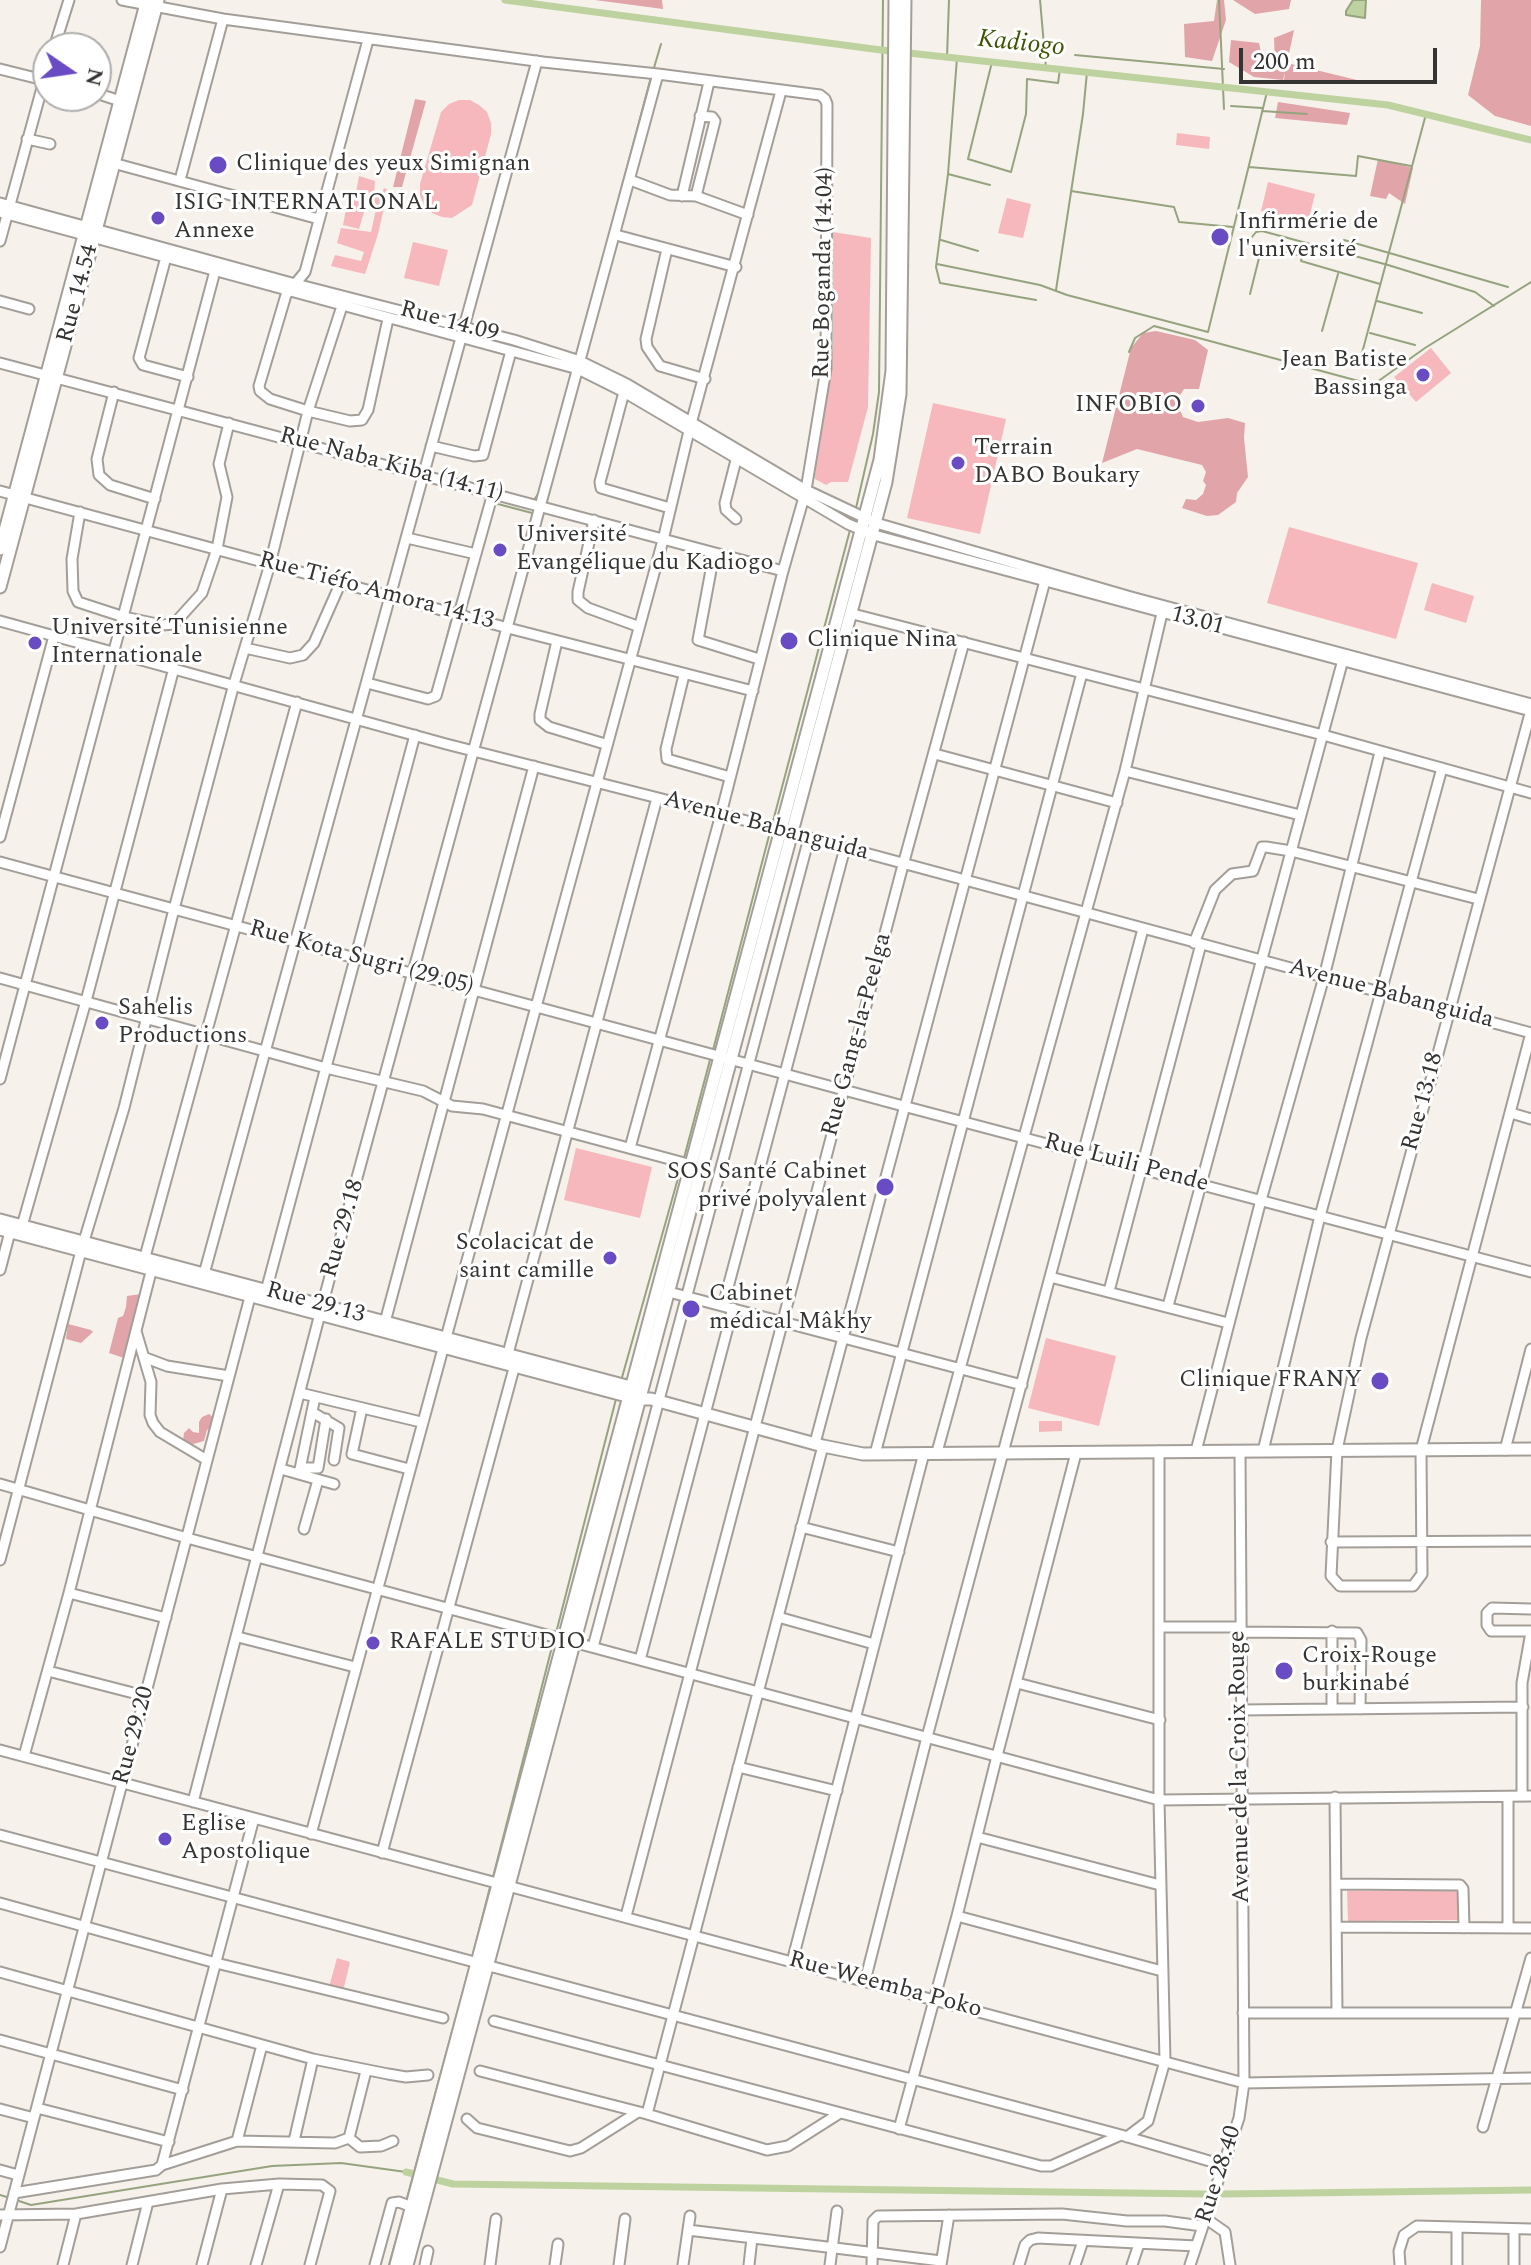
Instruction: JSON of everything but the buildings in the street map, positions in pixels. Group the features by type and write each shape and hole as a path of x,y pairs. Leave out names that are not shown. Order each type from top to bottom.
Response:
{"main road":[{"path":"786,832 853,614 885,436 892,371 899,66 895,0"},
{"path":"899,36 905,0"},
{"path":"90,232 120,101 152,2"},
{"name":"Rue 14.54","path":"20,496 90,232 113,163 152,2"},
{"path":"0,549 20,496"},
{"path":"0,587 20,496"},
{"path":"407,2265 420,2194 570,1641 642,1395 786,832 870,527"},
{"path":"642,1395 692,1165 727,1058"},
{"path":"0,1220 250,1297 321,1310 819,1445 875,1454 1531,1449"},
{"path":"5,1230 82,1246"},
{"name":"Rue 29.13","path":"148,1264 204,1274 321,1310 385,1322 442,1343"},
{"path":"396,2265 412,2207 420,2194"}],"street":[{"path":"59,32 69,0"},
{"path":"122,0 152,2 223,19 368,40 781,91 663,540 637,626 311,1831"},
{"path":"180,180 223,19"},
{"path":"368,40 305,272 292,287 259,386 266,397 308,411 350,421 362,420 366,416 388,319"},
{"path":"204,1274 537,61"},
{"path":"0,69 32,77"},
{"name":"Rue 29.18","path":"194,1799 321,1310 658,74"},
{"path":"682,196 709,82"},
{"name":"Rue Boganda (14.04)","path":"630,1148 805,494 826,369 827,104 820,95 781,91"},
{"path":"112,98 120,101"},
{"path":"0,241 4,208 36,112"},
{"path":"696,196 715,121 712,117 700,116"},
{"path":"27,139 50,144"},
{"path":"113,163 319,219"},
{"path":"630,180 662,192 696,196 748,215"},
{"name":"Rue 14.09","path":"4,208 343,301 463,327 579,365 627,384 736,460 870,527"},
{"name":"Rue 14.09","path":"90,232 215,271 292,287"},
{"path":"616,235 736,267"},
{"path":"667,249 646,339 647,347 660,366 705,379"},
{"path":"166,257 139,358 143,365 188,377"},
{"path":"0,1079 215,271"},
{"path":"0,301 29,309"},
{"path":"0,1560 82,1246 124,1108 234,684 270,564 308,411 343,301"},
{"name":"Rue 14.09","path":"343,301 388,319 579,365 805,494"},
{"path":"431,446 474,456 483,455 511,351"},
{"name":"Rue Naba Kiba (14.11)","path":"0,363 783,571"},
{"path":"114,392 97,459 99,475 110,485 155,499"},
{"path":"624,392 601,488 670,508"},
{"path":"80,512 72,559 75,598 81,604 124,617 162,625 179,621 202,593 217,549 227,497 219,464 229,423"},
{"path":"736,460 725,503 726,510 736,519"},
{"name":"Rue Tiéfo Amora 14.13","path":"0,491 753,691"},
{"path":"367,683 428,699 438,693 493,493"},
{"path":"594,520 578,600 588,608 637,626"},
{"name":"13.01","path":"870,527 1046,578 1344,656 1531,709"},
{"path":"407,538 476,554"},
{"path":"714,554 698,640 759,659"},
{"path":"467,2119 477,2128 570,2151 581,2148 642,2113 659,2064 778,1617 842,1338 907,1107 1046,578"},
{"path":"245,648 290,658 303,655 314,643 341,582"},
{"path":"937,1452 1117,803 1163,609"},
{"path":"853,614 1323,735 1531,793"},
{"name":"Avenue Babanguida","path":"0,621 1531,1033"},
{"path":"0,837 54,636"},
{"path":"557,641 540,714 545,725 605,744"},
{"name":"Rue Gang-la-Peelga","path":"626,1916 964,642"},
{"path":"1168,1306 1344,656"},
{"path":"22,1226 86,1001 174,668"},
{"path":"875,1454 1082,673"},
{"path":"684,675 665,754 670,761 730,777"},
{"path":"24,1753 69,1593 136,1331 148,1264 205,1034 297,702"},
{"name":"Rue 13.18","path":"1423,1541 1422,1574 1413,1586 1344,1586 1337,1585 1331,1576 1337,1450 1361,1338 1531,709"},
{"path":"266,1291 415,735"},
{"path":"1196,1451 1261,1200 1324,977 1380,752"},
{"path":"935,754 1117,803"},
{"path":"385,1322 534,766"},
{"path":"1263,1451 1320,1216 1442,768"},
{"path":"1125,771 1300,815"},
{"path":"383,1850 449,1609 567,1133 657,798"},
{"path":"593,1647 642,1395 686,1296 809,838"},
{"path":"1109,1291 1198,944 1215,890 1232,874 1253,871 1262,847 1291,851 1478,899"},
{"path":"640,1660 705,1413 783,1073 845,848"},
{"name":"Rue Kota Sugri (29.05)","path":"0,862 727,1058"},
{"path":"865,1981 1143,929"},
{"path":"0,978 431,1094 452,1106 472,1106 692,1165"},
{"path":"1423,1541 1421,1450 1531,1033"},
{"name":"Rue Luili Pende","path":"727,1058 1531,1272"},
{"path":"1511,1113 1531,1119"},
{"path":"0,1270 5,1230"},
{"path":"1050,1277 1228,1323"},
{"path":"669,1292 1022,1385"},
{"name":"Rue 29.20","path":"0,2247 4,2216 13,2197 36,2113 250,1297"},
{"path":"136,1331 151,1382 150,1415 153,1423 160,1432 207,1460"},
{"path":"1505,1450 1531,1349"},
{"path":"146,1358 167,1366 229,1376"},
{"path":"300,1393 421,1422"},
{"path":"300,1471 315,1397"},
{"path":"362,1408 352,1454 409,1469"},
{"path":"312,1412 339,1428 334,1460"},
{"path":"281,1469 300,1471 318,1468 326,1419"},
{"path":"494,2021 1041,2166 1051,2166 1124,2136 1148,2121 1165,2061 1159,1800 1159,1451"},
{"name":"Avenue de la Croix Rouge","path":"1240,1451 1244,2083"},
{"path":"792,1962 924,1453"},
{"path":"899,2129 1076,1453"},
{"path":"300,1471 334,1484"},
{"path":"304,1529 318,1480"},
{"path":"0,1484 187,1538 1159,1800 1526,1796 1523,1664 1531,1632 1491,1631 1487,1625 1487,1613 1492,1608 1531,1609"},
{"path":"801,1527 899,1552"},
{"path":"1331,1542 1531,1541"},
{"path":"69,1593 166,1618"},
{"path":"778,1617 874,1644"},
{"path":"1160,1627 1355,1632 1361,1638 1360,1709"},
{"path":"1332,1631 1332,1709"},
{"path":"238,1637 355,1667"},
{"path":"48,1671 145,1696"},
{"path":"1017,1683 1160,1720"},
{"path":"1240,1710 1523,1707"},
{"name":"Rue Weemba Poko","path":"0,1743 24,1753 1244,2083 1531,2078"},
{"name":"Rue Weemba Poko","path":"0,1750 24,1753"},
{"path":"738,1767 837,1791"},
{"path":"1335,1797 1337,2013"},
{"path":"1508,1797 1508,1927"},
{"name":"Rue Weemba Poko","path":"194,1799 254,1818 311,1831"},
{"path":"162,2165 254,1818"},
{"path":"0,1835 914,2078 1223,2165"},
{"path":"977,1837 1160,1885"},
{"path":"1337,1884 1460,1885 1463,1889 1464,1928"},
{"path":"0,1903 216,1963 443,2018"},
{"path":"957,1916 1162,1971"},
{"path":"1337,1927 1531,1928"},
{"path":"1483,2127 1531,1958"},
{"path":"0,1972 313,2059 406,2077 428,2075"},
{"path":"1243,2013 1531,2013"},
{"path":"0,2040 183,2090"},
{"path":"237,2141 262,2045"},
{"path":"294,2141 313,2059"},
{"path":"349,2138 366,2071"},
{"path":"480,2071 642,2113 767,2150 788,2146 840,2113"},
{"name":"Rue 28.40","path":"1190,2265 1239,2118 1244,2083"},
{"path":"0,2109 36,2113 169,2142"},
{"path":"13,2197 156,2170 162,2165 237,2141 335,2143 349,2138"},
{"path":"349,2138 360,2147 381,2146 393,2141"},
{"path":"0,2170 18,2175"},
{"path":"256,2265 279,2184"},
{"path":"4,2216 76,2214 222,2189 279,2184 322,2185 330,2191 311,2261"},
{"path":"202,2265 222,2189"},
{"path":"132,2265 148,2202"},
{"path":"375,2265 392,2203 412,2207"},
{"path":"830,2265 837,2211"},
{"path":"63,2265 76,2214"},
{"path":"872,2265 873,2221 878,2216 1062,2214 1127,2221 1204,2222 1225,2232 1230,2265"},
{"path":"688,2230 873,2251 941,2263 949,2215"},
{"path":"683,2265 690,2216"},
{"path":"490,2265 496,2219"},
{"path":"619,2265 625,2219"},
{"path":"1400,2265 1399,2251 1404,2235 1417,2226 1531,2229"},
{"path":"1457,2229 1457,2265"},
{"path":"1514,2229 1514,2265"},
{"path":"749,2265 752,2238"},
{"path":"1019,2265 1025,2245 1038,2238 1196,2246"},
{"path":"1075,2265 1083,2241"},
{"path":"555,2265 558,2244"},
{"path":"1132,2265 1139,2244"},
{"path":"425,2265 428,2251"}],"shaded area":[{"path":"595,0 662,0 663,9"},
{"path":"1217,0 1224,0 1226,20 1212,61 1185,57 1184,24 1214,21"},
{"path":"1233,0 1291,0 1289,9 1255,14"},
{"path":"1353,0 1366,0 1365,18 1346,15"},
{"path":"1481,0 1531,0 1531,126 1495,116 1468,95 1480,46"},
{"path":"1294,30 1287,63 1357,80 1356,84 1284,80 1285,72 1283,80 1254,77 1229,62 1231,40 1259,43 1262,57 1275,63 1274,38"},
{"path":"415,99 426,101 402,187 393,187"},
{"path":"459,100 470,100 487,112 491,134 472,205 452,218 442,217 424,205 420,184 441,112"},
{"path":"1278,102 1350,113 1347,125 1275,118"},
{"path":"1177,133 1210,137 1209,149 1176,145"},
{"path":"1378,159 1413,168 1405,204 1389,193 1386,199 1370,196"},
{"path":"359,176 375,181 374,193 381,196 384,188 388,190 365,274 331,266 335,255 361,261 364,252 337,243 341,228 371,232 377,205 367,202 359,229 343,225 348,199 355,198"},
{"path":"1268,182 1315,194 1308,222 1261,211"},
{"path":"1007,198 1031,204 1023,238 998,233"},
{"path":"833,232 871,238 868,407 848,482 826,485 815,479 814,472 833,347"},
{"path":"413,242 448,250 439,286 404,278"},
{"path":"1156,331 1195,340 1208,350 1199,389 1184,389 1176,402 1183,417 1198,422 1228,418 1245,423 1248,477 1237,493 1236,502 1218,515 1207,516 1182,508 1186,499 1196,500 1203,494 1206,472 1202,465 1137,449 1102,463 1131,348 1143,333"},
{"name":"Jean Batiste Bassinga","path":"1431,348 1451,373 1416,402 1394,377"},
{"name":"Terrain DABO Boukary","path":"933,403 1006,419 980,534 907,518"},
{"path":"1289,527 1418,563 1396,639 1267,603"},
{"path":"1432,583 1474,596 1466,623 1424,610"},
{"path":"576,1148 652,1167 640,1218 564,1200"},
{"path":"141,1294 124,1358 109,1353 127,1296"},
{"path":"68,1324 93,1332 81,1343 66,1339"},
{"path":"1046,1338 1116,1356 1099,1426 1028,1408"},
{"path":"209,1414 214,1418 214,1426 207,1430 204,1441 193,1444 183,1441 184,1433 189,1428 199,1433 199,1422"},
{"path":"1039,1421 1062,1421 1062,1431 1039,1432"},
{"path":"1347,1891 1460,1891 1460,1920 1348,1921"},
{"path":"337,1958 350,1962 343,1991 329,1987"}],"waterway":[{"name":"Kadiogo","path":"505,0 881,50 1388,105 1531,140"},
{"path":"856,508 879,392 883,0"},
{"path":"947,57 949,0"},
{"path":"1040,0 1046,68"},
{"path":"1219,0 1224,109"},
{"path":"653,71 661,44"},
{"path":"1075,55 1224,69"},
{"path":"957,58 948,174 936,267 940,283 1036,300"},
{"path":"992,62 968,159 1011,172 1026,114 1027,79 1058,83 1060,69"},
{"path":"1056,290 1087,72"},
{"path":"583,333 651,77"},
{"path":"937,264 1040,285 1208,332 1267,92"},
{"path":"1231,106 1262,108"},
{"path":"1262,111 1307,114"},
{"path":"1358,368 1426,114"},
{"path":"1249,167 1356,176 1358,156 1411,166"},
{"path":"948,174 990,185"},
{"path":"1071,191 1174,207 1179,222 1233,227"},
{"path":"1252,237 1262,231 1388,265 1475,292 1494,306"},
{"path":"941,240 978,251"},
{"path":"1344,240 1508,287"},
{"path":"1250,294 1262,246 1302,256 1301,261 1380,284"},
{"path":"1322,331 1338,274"},
{"path":"1129,352 1135,338 1154,326 1366,383 1377,382 1531,282"},
{"path":"1377,301 1422,313"},
{"path":"1370,333 1415,345"},
{"path":"534,500 540,491"},
{"path":"494,503 532,513"},
{"path":"772,825 850,530"},
{"path":"438,672 451,621"},
{"path":"713,1050 770,832"},
{"path":"684,1158 711,1056"},
{"path":"621,1381 682,1164"},
{"path":"556,1633 616,1399"},
{"path":"493,1877 554,1639"},
{"path":"472,1958 490,1887"},
{"path":"406,2202 470,1965"},
{"path":"16,2200 31,2205 272,2166 341,2163 406,2172"},
{"path":"406,2172 453,2184 1205,2194"},
{"path":"1223,2194 1531,2190"},
{"path":"0,2195 10,2198"},
{"path":"389,2265 405,2208"}],"place":[{"name":"Clinique des yeux Simignan","path":"218,165"},
{"name":"ISIG INTERNATIONAL Annexe","path":"158,218"},
{"name":"Infirmérie de l'université","path":"1220,237"},
{"name":"Jean Batiste Bassinga","path":"1423,375"},
{"name":"INFOBIO","path":"1198,406"},
{"name":"Terrain DABO Boukary","path":"958,463"},
{"name":"Université Evangélique du Kadiogo","path":"500,550"},
{"name":"Clinique Nina","path":"789,641"},
{"name":"Université Tunisienne Internationale","path":"35,643"},
{"name":"Sahelis Productions","path":"102,1023"},
{"name":"SOS Santé Cabinet privé polyvalent","path":"885,1187"},
{"name":"Scolacicat de saint camille","path":"610,1258"},
{"name":"Cabinet médical Mâkhy","path":"691,1309"},
{"name":"Clinique FRANY","path":"1380,1381"},
{"name":"RAFALE STUDIO","path":"373,1643"},
{"name":"Croix-Rouge burkinabé","path":"1284,1671"},
{"name":"Eglise Apostolique","path":"165,1839"}]}
